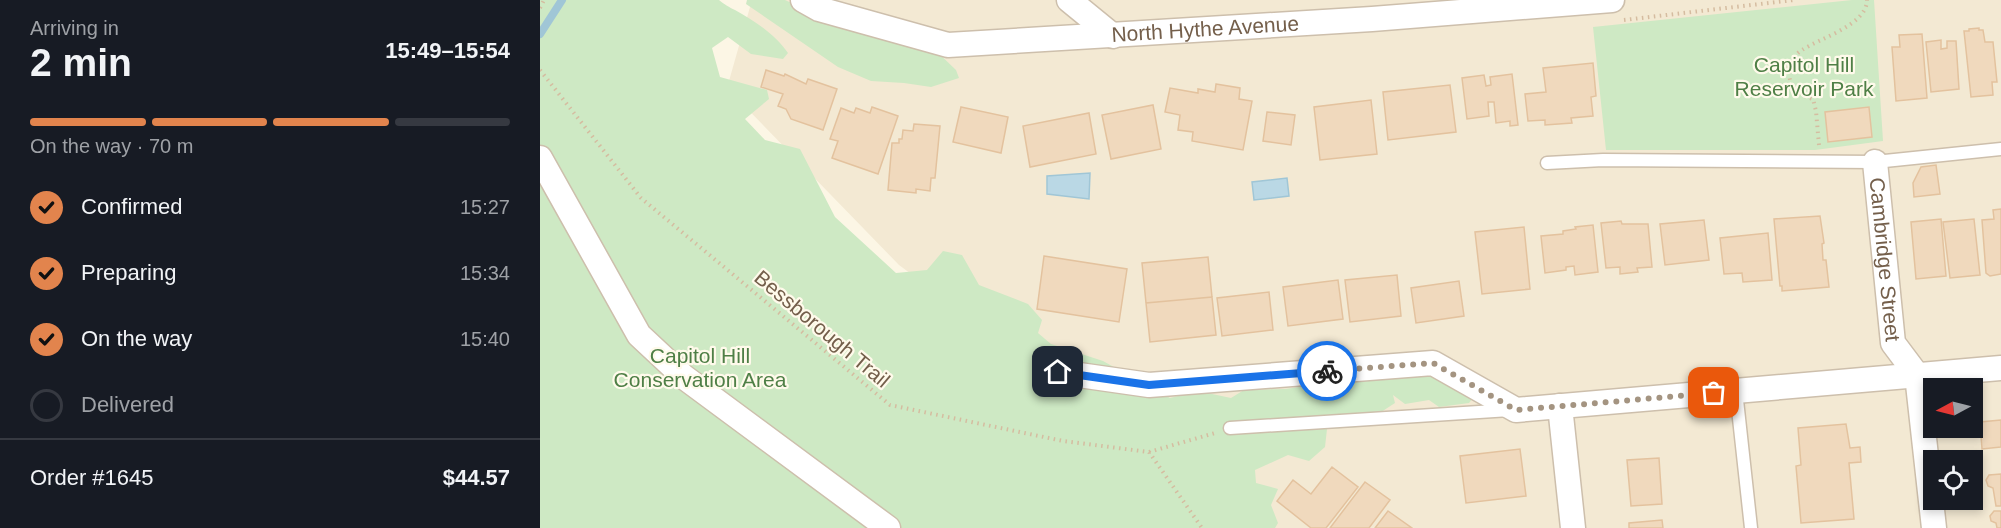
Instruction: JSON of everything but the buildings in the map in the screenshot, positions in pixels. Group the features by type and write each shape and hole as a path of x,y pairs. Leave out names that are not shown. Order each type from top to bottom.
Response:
{"street":[{"name":"North Hythe Avenue","path":"803,0 819,9 948,45 1372,19 1618,10"},
{"path":"1069,0 1113,36"},
{"path":"540,158 639,335 684,377 888,528"},
{"name":"Cambridge Street","path":"1875,162 1893,343 1917,375"},
{"path":"1058,372 1149,385 1433,363 1516,410 2001,368"},
{"path":"1917,375 1934,528"},
{"path":"1560,406 1573,528"}],"lane":[{"path":"1547,164 1603,160 1875,162 2001,149"},
{"path":"1736,391 1751,528"},
{"path":"1230,428 1516,410"}],"path":[{"path":"540,8 544,0"},
{"path":"1618,10 1794,0"},
{"path":"1819,152 1813,99 1795,91 1790,82 1789,63 1804,49 1860,16 1867,7 1867,0"},
{"name":"Bessborough Trail","path":"540,70 641,198 890,405 1063,441 1149,452"},
{"path":"1202,528 1149,452 1230,428"}],"shaded area":[{"path":"752,0 2001,0 2001,528 1207,528 1118,427 899,265 727,88"}],"green space":[{"name":"Capitol Hill Conservation Area","path":"540,0 719,0 750,19 771,34 788,53 783,59 751,54 728,37 712,48 720,77 767,90 769,99 745,119 765,140 800,149 835,217 896,273 927,270 943,251 962,255 979,285 1028,304 1042,320 1038,333 1051,344 1103,361 1170,398 1198,391 1231,398 1244,390 1285,389 1430,368 1476,394 1469,403 1439,407 1429,400 1405,404 1393,395 1395,403 1358,427 1327,429 1325,447 1309,461 1288,455 1255,470 1256,483 1278,489 1271,505 1278,523 1275,528 540,528"},
{"path":"747,0 785,0 840,25 932,47 956,70 959,78 931,87 871,81 838,67 746,4"},
{"name":"Capitol Hill Reservoir Park","path":"1852,0 1874,0 1883,141 1815,150 1606,150 1593,27"}],"water":[{"path":"1090,173 1089,199 1047,194 1047,176"},
{"path":"1287,178 1289,196 1254,200 1252,182"}],"waterway":[{"path":"540,34 562,0"}],"way so far":[{"path":"1327,371 1433,363 1516,410 1714,393"}],"route":[{"path":"1058,372 1149,385 1327,371"}]}
